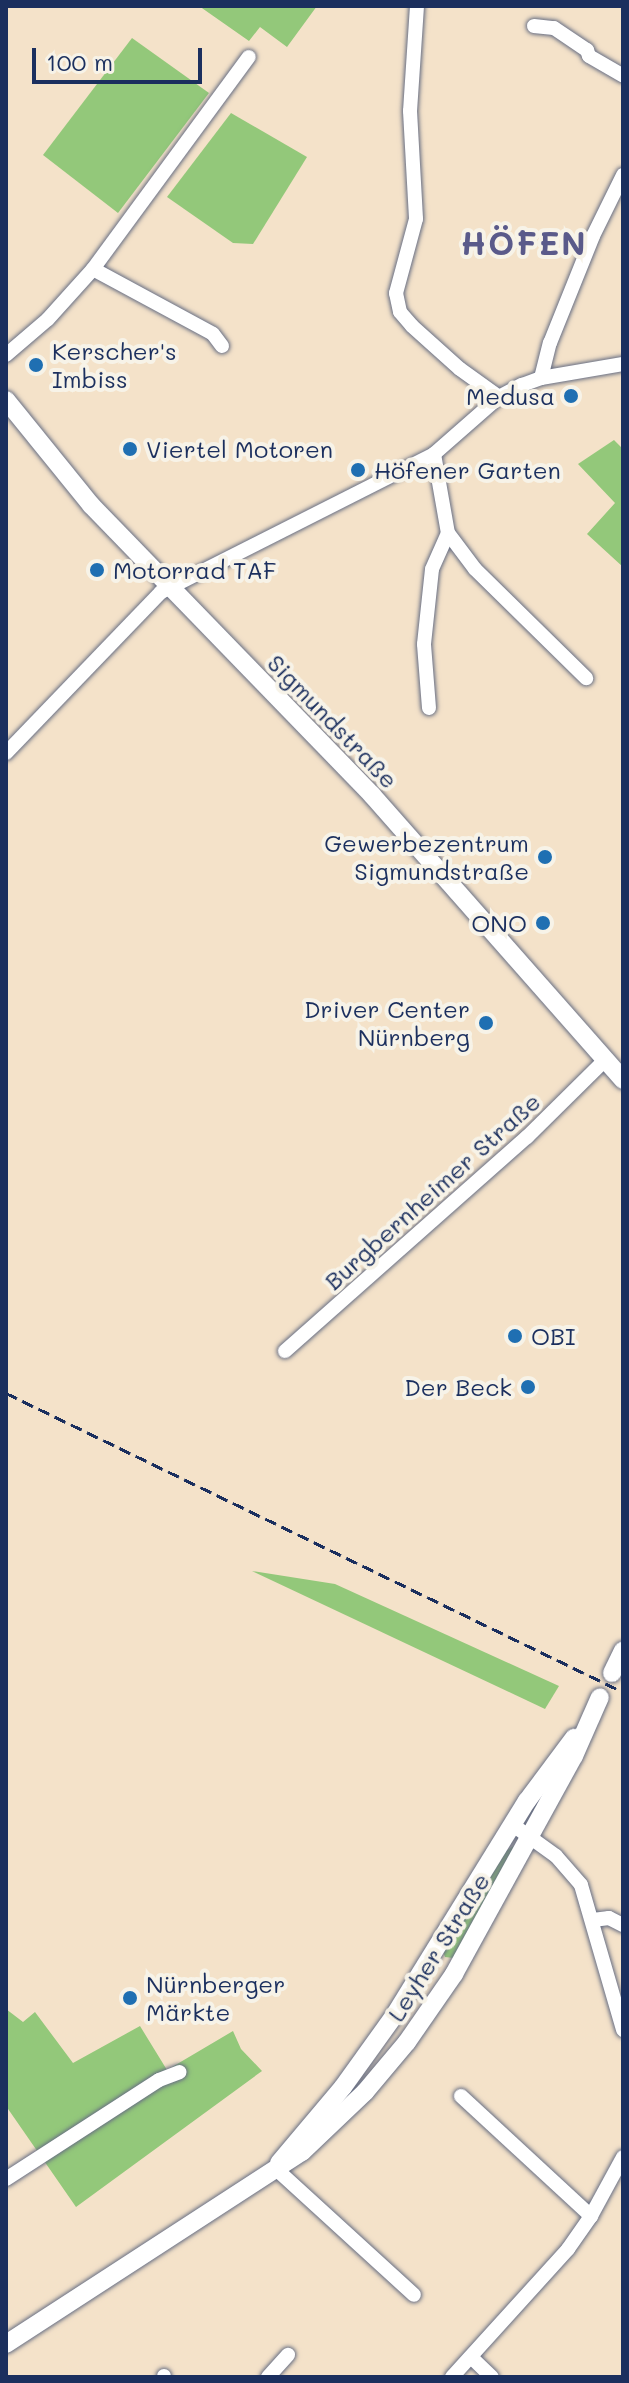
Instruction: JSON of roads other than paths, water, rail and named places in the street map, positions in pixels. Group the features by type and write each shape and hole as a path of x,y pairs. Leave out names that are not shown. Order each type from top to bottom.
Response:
{"main road":[{"name":"Sigmundstraße","path":"6,400 81,494 372,795 623,1080"},
{"path":"612,1673 623,1650"},
{"name":"Leyher Straße","path":"6,2344 302,2152 336,2121 407,2042 454,1974 574,1756 596,1705 513,1825 394,2016 343,2087 275,2168"}],"street":[{"path":"417,6 410,111 416,219 396,293 400,312 412,326 460,369 499,397"},
{"path":"534,26 554,28 587,50 589,56 623,76"},
{"path":"6,355 48,319 93,269 249,57"},
{"path":"541,378 550,343 593,236 623,175"},
{"path":"93,269 213,334 222,346"},
{"path":"6,753 143,607 169,587 434,454 499,397 541,378 623,364"},
{"path":"434,454 448,533 475,569 586,678"},
{"path":"429,708 424,644 427,614 432,569 448,533"},
{"name":"Burgbernheimer Straße","path":"285,1351 527,1137 605,1060"},
{"path":"513,1825 573,1873 593,1920 623,2030"},
{"path":"593,1920 609,1918 623,1925"},
{"path":"6,2179 159,2080 180,2072"},
{"path":"461,2096 591,2216"},
{"path":"452,2377 568,2249 591,2216 623,2157"},
{"path":"275,2168 414,2295"},
{"path":"269,2377 288,2355"},
{"path":"471,2357 492,2377"}],"railway":[{"path":"6,1393 623,1692"}],"place":[{"name":"Kerscher's Imbiss","path":"36,365"},
{"name":"Medusa","path":"571,396"},
{"name":"Viertel Motoren","path":"130,449"},
{"name":"Höfener Garten","path":"358,470"},
{"name":"Motorrad TAF","path":"97,570"},
{"name":"Gewerbezentrum Sigmundstraße","path":"545,857"},
{"name":"ONO","path":"543,923"},
{"name":"Driver Center Nürnberg","path":"486,1023"},
{"name":"OBI","path":"515,1336"},
{"name":"Der Beck","path":"528,1387"},
{"name":"Nürnberger Märkte","path":"130,1998"}],"district":[{"name":"HÖFEN","path":"524,242"}]}
